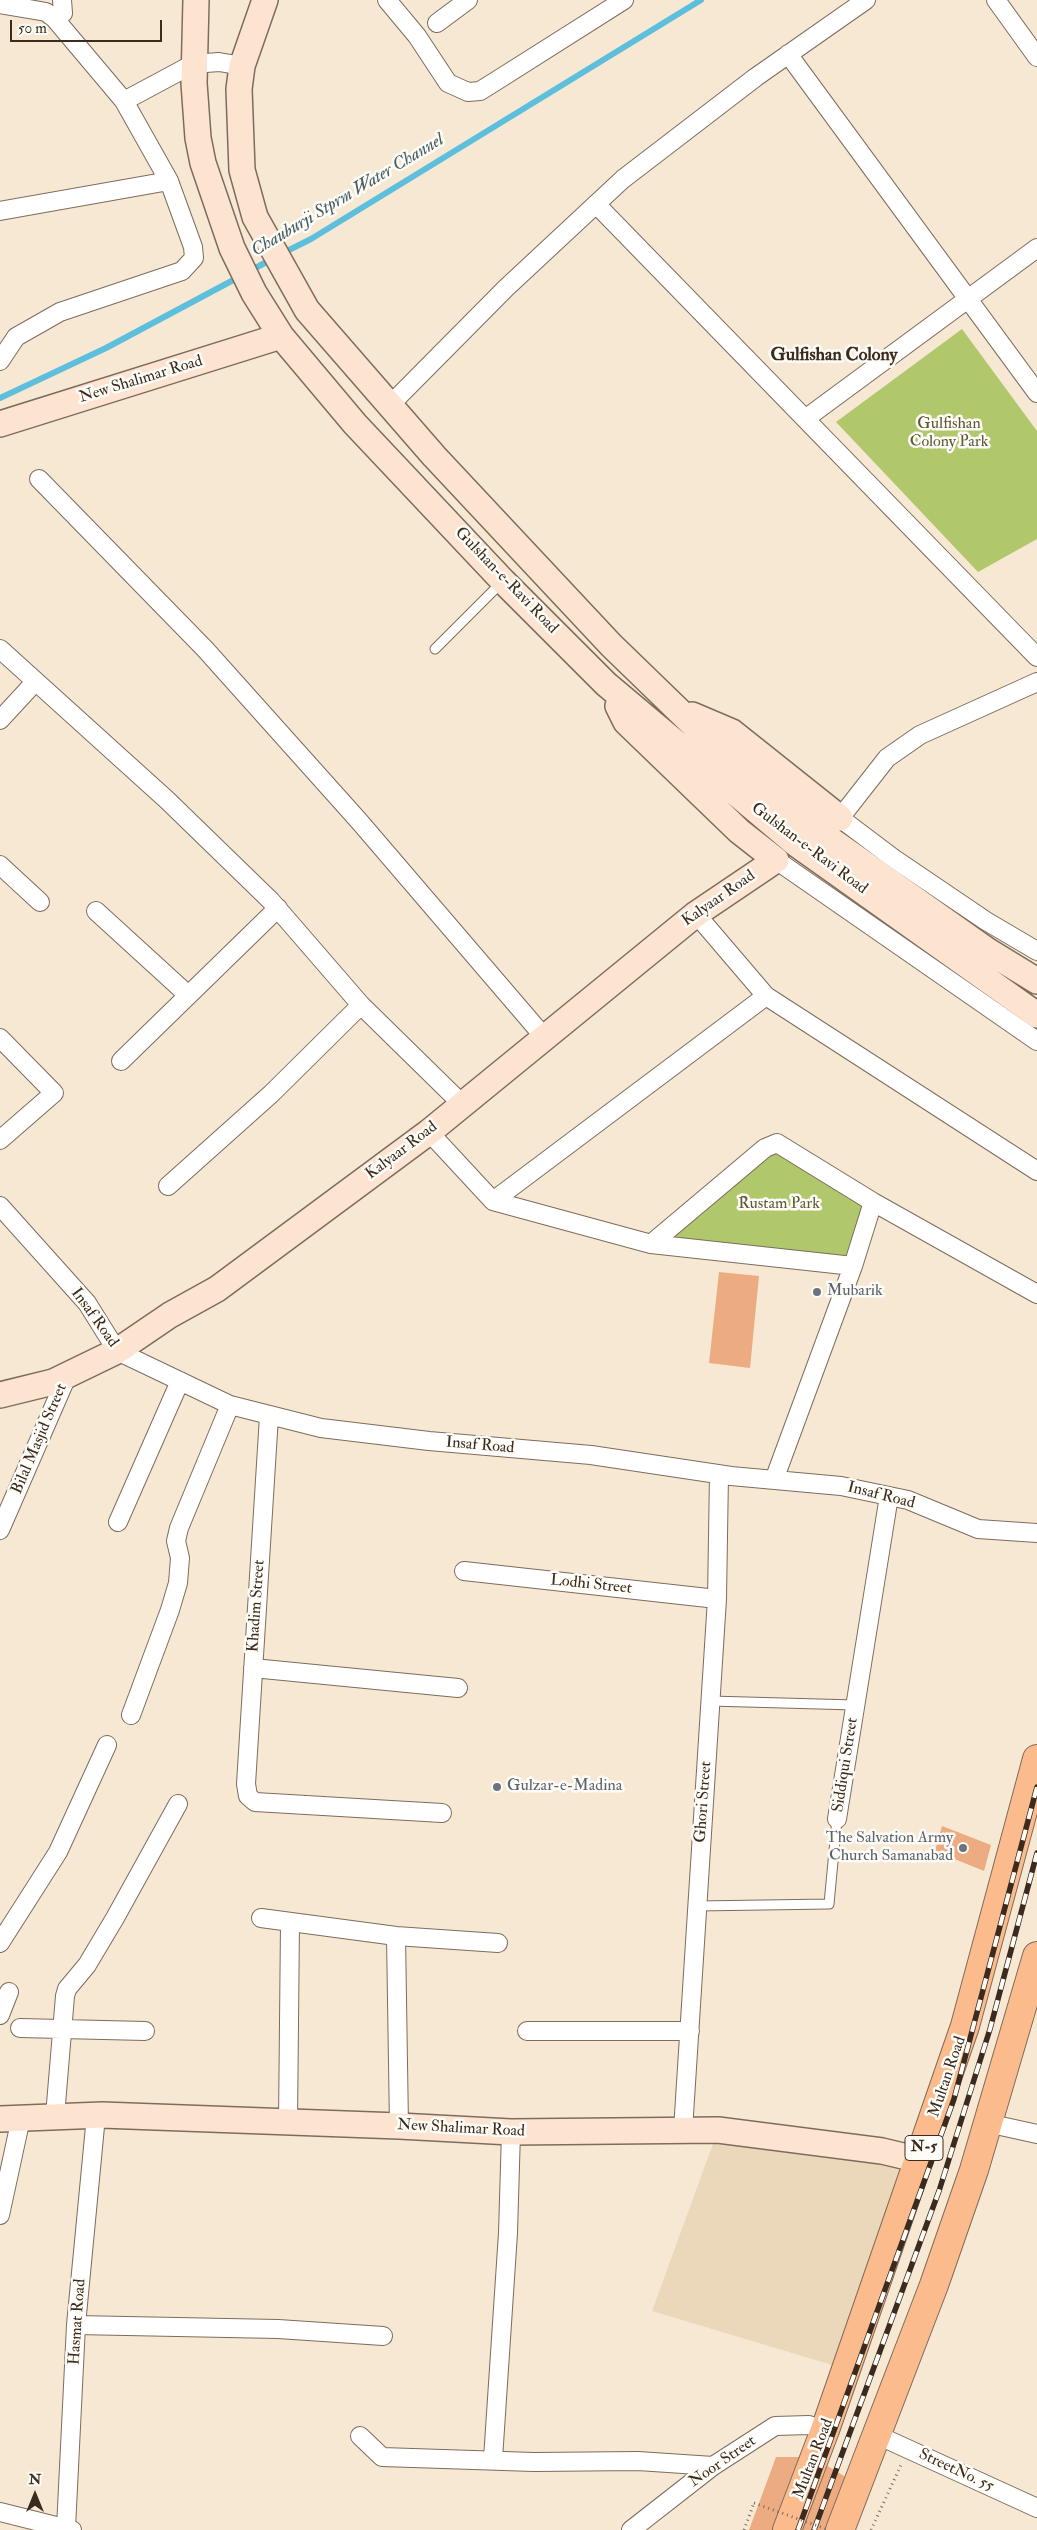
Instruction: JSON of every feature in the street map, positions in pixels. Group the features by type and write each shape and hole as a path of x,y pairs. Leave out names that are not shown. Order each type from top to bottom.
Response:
{"main road":[{"name":"Gulshan-e-Ravi Road","path":"196,0 193,64 198,138 203,163 232,248 276,329 355,424 503,581 606,684 795,843 1037,1015"},
{"name":"Gulshan-e-Ravi Road","path":"265,0 242,66 238,115 242,170 252,209 307,310 389,406 611,645 707,738 811,826 988,951 1037,982"},
{"name":"New Shalimar Road","path":"0,424 276,329"},
{"path":"393,463 420,440"},
{"path":"606,684 626,722 739,831 776,860"},
{"path":"676,708 732,732 840,818"},
{"name":"Kalyaar Road","path":"0,1395 54,1382 117,1351 170,1315 217,1289 429,1132 696,914 776,860"},
{"name":"Multan Road","path":"787,2530 825,2430 965,2026 1037,1758"},
{"path":"840,2530 934,2286 974,2170 1037,1956"},
{"name":"New Shalimar Road","path":"11,2118 96,2116 399,2126 511,2132 718,2130 882,2151 920,2160"}],"street":[{"path":"55,19 63,13 62,0"},
{"path":"387,0 417,36 448,83 468,92 480,90 604,6 624,0"},
{"path":"437,23 468,0"},
{"path":"389,406 506,288 623,179 788,54 866,0"},
{"path":"996,0 1037,56"},
{"path":"0,4 46,12 55,19 124,101 169,181 193,247 194,258 182,271 60,312 16,337 0,361"},
{"path":"788,54 1037,394"},
{"path":"124,101 193,64 218,62 242,66"},
{"path":"0,211 169,181"},
{"path":"596,204 1037,657"},
{"path":"805,419 970,300 1037,248"},
{"path":"39,479 206,649 360,821 545,1038"},
{"path":"0,649 167,800 278,908 361,1005 462,1104"},
{"path":"0,720 35,682"},
{"path":"1037,682 920,735 887,758 840,818 900,864 986,921 1037,951"},
{"path":"776,860 1037,1041"},
{"path":"0,865 40,902"},
{"path":"121,1062 278,908"},
{"path":"96,911 188,995"},
{"path":"696,914 766,996 1037,1171"},
{"path":"493,1201 766,996"},
{"path":"168,1186 271,1094 361,1005"},
{"path":"0,1038 54,1093 0,1140"},
{"path":"429,1132 493,1201 651,1244 853,1266"},
{"path":"651,1244 765,1148 777,1143 873,1202 1037,1294"},
{"path":"774,1480 853,1266 873,1202"},
{"name":"Insaf Road","path":"0,1206 87,1303 117,1351 230,1405 322,1428 429,1442 591,1455 719,1474 841,1486 908,1500 978,1529 1037,1533"},
{"name":"Bilal Masjid Street","path":"0,1530 68,1374"},
{"path":"118,1522 180,1381"},
{"path":"131,1715 170,1610 178,1583 180,1558 176,1541 179,1528 230,1405"},
{"name":"Khadim Street","path":"269,1416 246,1784 248,1796 255,1802 442,1813"},
{"name":"Ghori Street","path":"683,2130 717,1599 719,1474"},
{"name":"Siddiqui Street","path":"837,1820 889,1496"},
{"name":"Lodhi Street","path":"464,1571 717,1599"},
{"path":"253,1668 458,1688"},
{"path":"0,1944 58,1852 107,1745"},
{"path":"55,2116 67,1989 87,1965 178,1804"},
{"path":"261,1918 396,1936 498,1943"},
{"path":"288,2122 290,1923"},
{"path":"396,1936 399,2126"},
{"path":"0,2015 9,1992"},
{"path":"20,2028 145,2032"},
{"path":"527,2031 690,2031"},
{"name":"Hasmat Road","path":"69,2529 76,2325 96,2116"},
{"path":"0,2214 11,2118"},
{"path":"987,2123 1037,2134"},
{"path":"493,2459 508,2233 511,2132"},
{"path":"76,2325 278,2329 383,2336"},
{"name":"Noor Street","path":"631,2530 713,2466 775,2426 809,2425 825,2430"},
{"name":"StreetNo. 55","path":"876,2434 1037,2508"},
{"path":"360,2436 382,2457 493,2459 534,2462 638,2461 713,2466"},
{"path":"0,2512 69,2529"}],"lane":[{"path":"435,649 503,581"},
{"path":"710,1701 856,1705"},
{"name":"Siddiqui Street","path":"697,1906 829,1904 837,1820"}],"path":[{"path":"871,2530 900,2466"},
{"path":"744,2530 754,2503 829,2530"}],"shaded area":[{"path":"718,2130 925,2148 852,2371 652,2311"}],"green space":[{"name":"Gulfishan Colony Park","path":"962,329 1037,431 1037,539 978,572 836,422"},
{"name":"Rustam Park","path":"777,1143 873,1202 849,1265 651,1244"}],"building":[{"path":"719,1272 759,1276 750,1368 709,1363"},
{"name":"The Salvation Army Church Samanabad","path":"942,1826 991,1845 984,1871 935,1851"},
{"path":"776,2457 799,2457 821,2462 849,2479 847,2530 749,2530"}],"waterway":[{"name":"Chauburji Stprm Water Channel","path":"281,254 311,239 701,0"},
{"name":"Chauburji Stprm Water Channel","path":"248,272 272,259"},
{"name":"Chauburji Stprm Water Channel","path":"0,398 106,348 239,277"}],"railway":[{"path":"798,2530 954,2099 1037,1787"},
{"path":"814,2530 939,2191 990,2029 1037,1853"}],"place":[{"name":"Mubarik","path":"817,1292"},
{"name":"Gulzar-e-Madina","path":"497,1787"},
{"name":"The Salvation Army Church Samanabad","path":"963,1848"}],"district":[{"name":"Gulfishan Colony","path":"834,356"}]}
